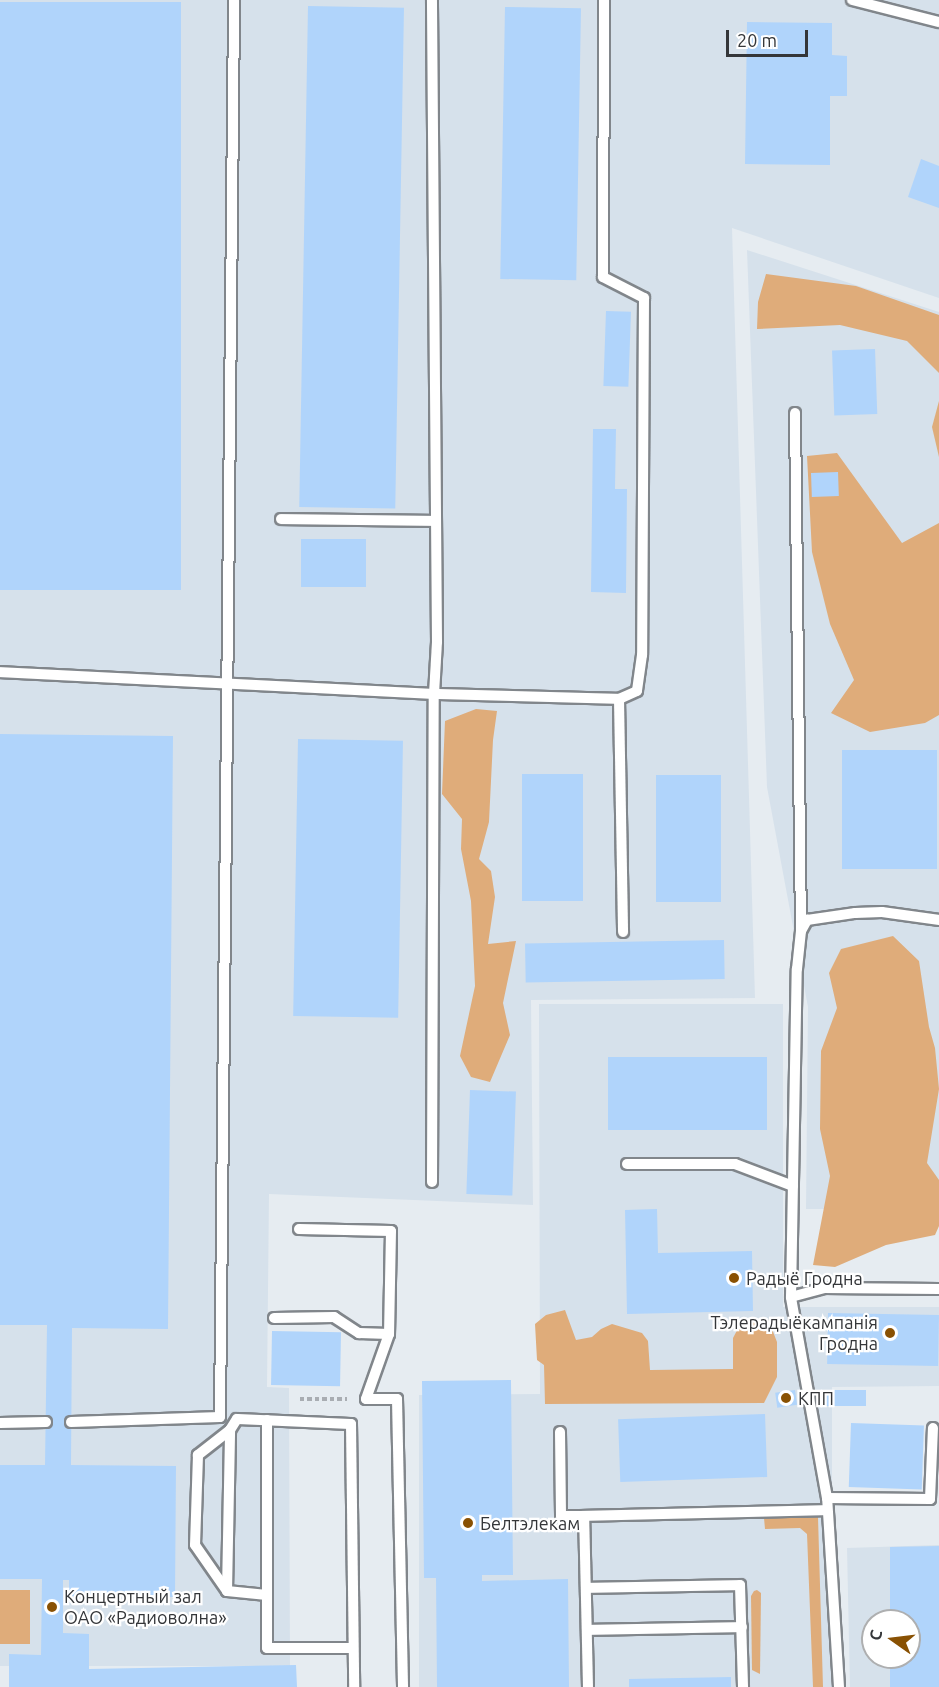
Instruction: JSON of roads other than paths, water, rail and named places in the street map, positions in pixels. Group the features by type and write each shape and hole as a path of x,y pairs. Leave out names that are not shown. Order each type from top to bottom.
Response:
{"lane":[{"path":"71,1422 220,1417 234,0"},
{"path":"432,0 437,642 434,694 432,1182"},
{"path":"0,672 434,694 619,699 637,692 642,656 644,298 603,277 604,0"},
{"path":"852,0 939,22"},
{"path":"795,413 801,931 797,969 790,1297 827,1498 839,1687"},
{"path":"280,519 436,521"},
{"path":"619,699 623,932"},
{"path":"801,931 807,920 855,913 882,912 939,920"},
{"path":"627,1164 735,1164 793,1186"},
{"path":"299,1229 391,1231 389,1334 366,1399 397,1399 403,1687"},
{"path":"790,1297 824,1288 939,1289"},
{"path":"274,1318 334,1317 359,1333 389,1334"},
{"path":"227,1592 195,1545 198,1455 231,1430 237,1419 351,1424 354,1687"},
{"path":"267,1420 267,1648 353,1648"},
{"path":"0,1424 46,1422"},
{"path":"827,1498 930,1499 933,1428"},
{"path":"227,1592 231,1430"},
{"path":"560,1432 561,1516 827,1510"},
{"path":"584,1516 588,1687"},
{"path":"586,1588 740,1585 743,1687"},
{"path":"227,1592 267,1595"},
{"path":"587,1630 742,1627"}],"place":[{"name":"Радыё Гродна","path":"734,1278"},
{"name":"Тэлерадыёкампанія Гродна","path":"890,1333"},
{"name":"КПП","path":"786,1398"},
{"name":"Белтэлекам","path":"468,1523"},
{"name":"Концертный зал ОАО «Радиоволна»","path":"52,1607"}]}
